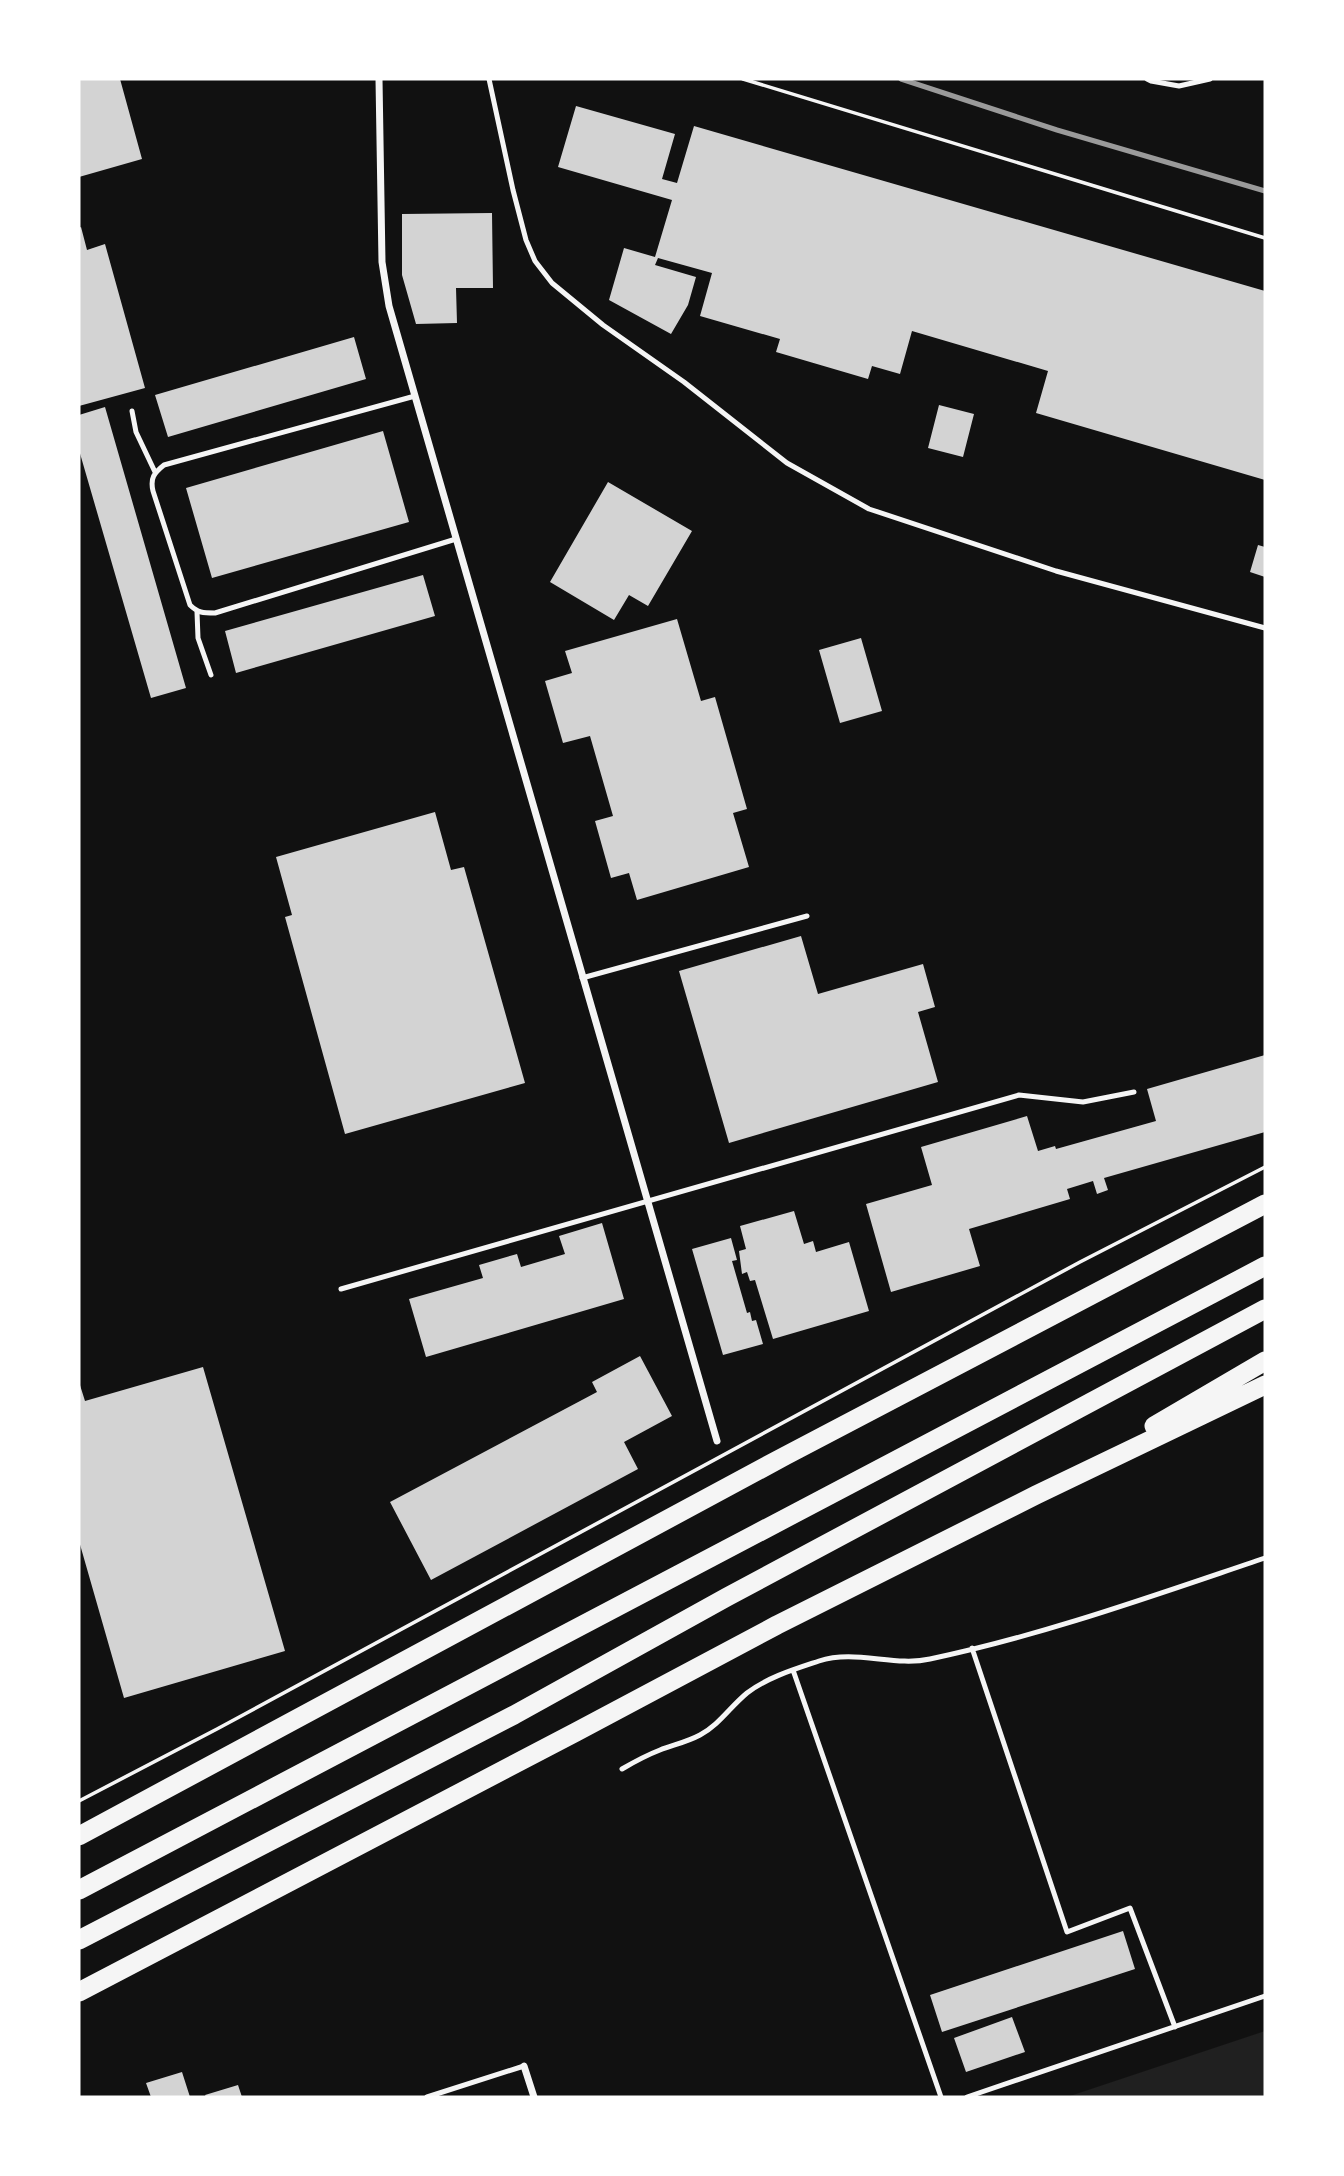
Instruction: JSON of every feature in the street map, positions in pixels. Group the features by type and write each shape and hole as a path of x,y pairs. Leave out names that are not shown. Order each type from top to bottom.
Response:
{"highway":[{"path":"79,1836 785,1456 1265,1204"},
{"path":"79,1890 1265,1266"},
{"path":"79,1940 514,1715 727,1597 1265,1310"},
{"path":"1036,1495 1265,1361"},
{"path":"79,1992 777,1625 1036,1495 1265,1385"}],"street":[{"path":"379,79 382,262 389,306 717,1441"},
{"path":"524,2066 534,2097"}],"lane":[{"path":"489,79 526,240 535,261 552,283 603,325 684,382 787,463 869,509 1056,571 1265,628"},
{"path":"1147,79 1179,86 1210,79"},
{"path":"415,396 164,465 155,472 151,482 153,491 190,605 197,612 215,613 456,539"},
{"path":"132,411 136,432 155,472"},
{"path":"197,612 198,638 211,675"},
{"path":"582,978 807,916"},
{"path":"341,1289 1019,1095 1083,1102 1134,1092"},
{"path":"622,1769 656,1751 699,1735 722,1720 747,1694 767,1681 793,1670 824,1660 851,1657 927,1660 1140,1600 1265,1558"},
{"path":"972,1648 1068,1931 1130,1909 1174,2027"},
{"path":"793,1670 941,2097"},
{"path":"967,2097 1265,1996"},
{"path":"427,2097 524,2066"}],"path":[{"path":"743,79 1265,238"},
{"path":"79,1801 1080,1262 1265,1167"}],"shaded area":[{"path":"1265,2031 1265,2097 1067,2097"}],"building":[{"path":"79,79 120,79 142,159 79,177"},
{"path":"576,106 675,134 662,179 677,183 694,126 1265,291 1265,480 1036,413 1048,371 912,331 900,374 872,366 868,379 776,352 780,339 700,316 712,273 658,258 655,265 696,277 688,305 671,334 609,300 624,248 655,257 672,200 558,167"},
{"path":"492,213 493,288 456,288 457,323 416,324 402,275 402,214"},
{"path":"81,227 87,250 105,244 145,388 79,406 79,228"},
{"path":"354,337 366,379 168,437 155,395"},
{"path":"939,405 974,414 963,457 928,448"},
{"path":"105,407 186,688 151,698 79,450 79,415"},
{"path":"383,431 409,522 212,578 186,488"},
{"path":"608,482 692,531 648,606 629,595 614,620 550,582"},
{"path":"1258,545 1265,547 1265,577 1250,572"},
{"path":"423,575 435,616 236,673 225,631"},
{"path":"677,619 701,701 715,697 747,809 733,813 749,867 637,900 629,873 611,878 595,821 613,816 590,736 563,743 545,681 572,673 565,651"},
{"path":"861,638 882,711 840,723 819,650"},
{"path":"435,812 451,870 464,867 525,1083 345,1134 285,917 292,915 276,857"},
{"path":"801,936 818,994 923,964 935,1007 918,1012 938,1082 729,1143 679,971"},
{"path":"1265,1055 1265,1132 1104,1178 1108,1190 1097,1194 1093,1181 1067,1189 1070,1199 969,1229 980,1266 891,1292 866,1204 932,1185 921,1147 1027,1116 1038,1151 1055,1146 1056,1149 1156,1121 1147,1089"},
{"path":"794,1211 804,1244 813,1241 816,1252 849,1242 869,1311 773,1339 755,1280 750,1281 747,1272 742,1274 739,1251 746,1249 740,1226"},
{"path":"602,1223 624,1299 426,1357 409,1299 483,1278 479,1265 517,1254 521,1267 565,1254 559,1236"},
{"path":"731,1238 737,1260 732,1261 747,1313 750,1312 752,1321 756,1320 763,1344 723,1355 692,1249"},
{"path":"640,1356 672,1416 624,1442 638,1469 431,1580 390,1502 597,1392 592,1382"},
{"path":"203,1367 285,1651 124,1698 79,1541 79,1382 85,1401"},
{"path":"1123,1931 1135,1969 942,2032 930,1995"},
{"path":"1012,2017 1025,2052 966,2072 954,2038"},
{"path":"182,2072 190,2097 151,2097 146,2083"},
{"path":"238,2085 242,2097 205,2095"}],"railway":[{"path":"901,79 1057,130 1265,191"}]}
